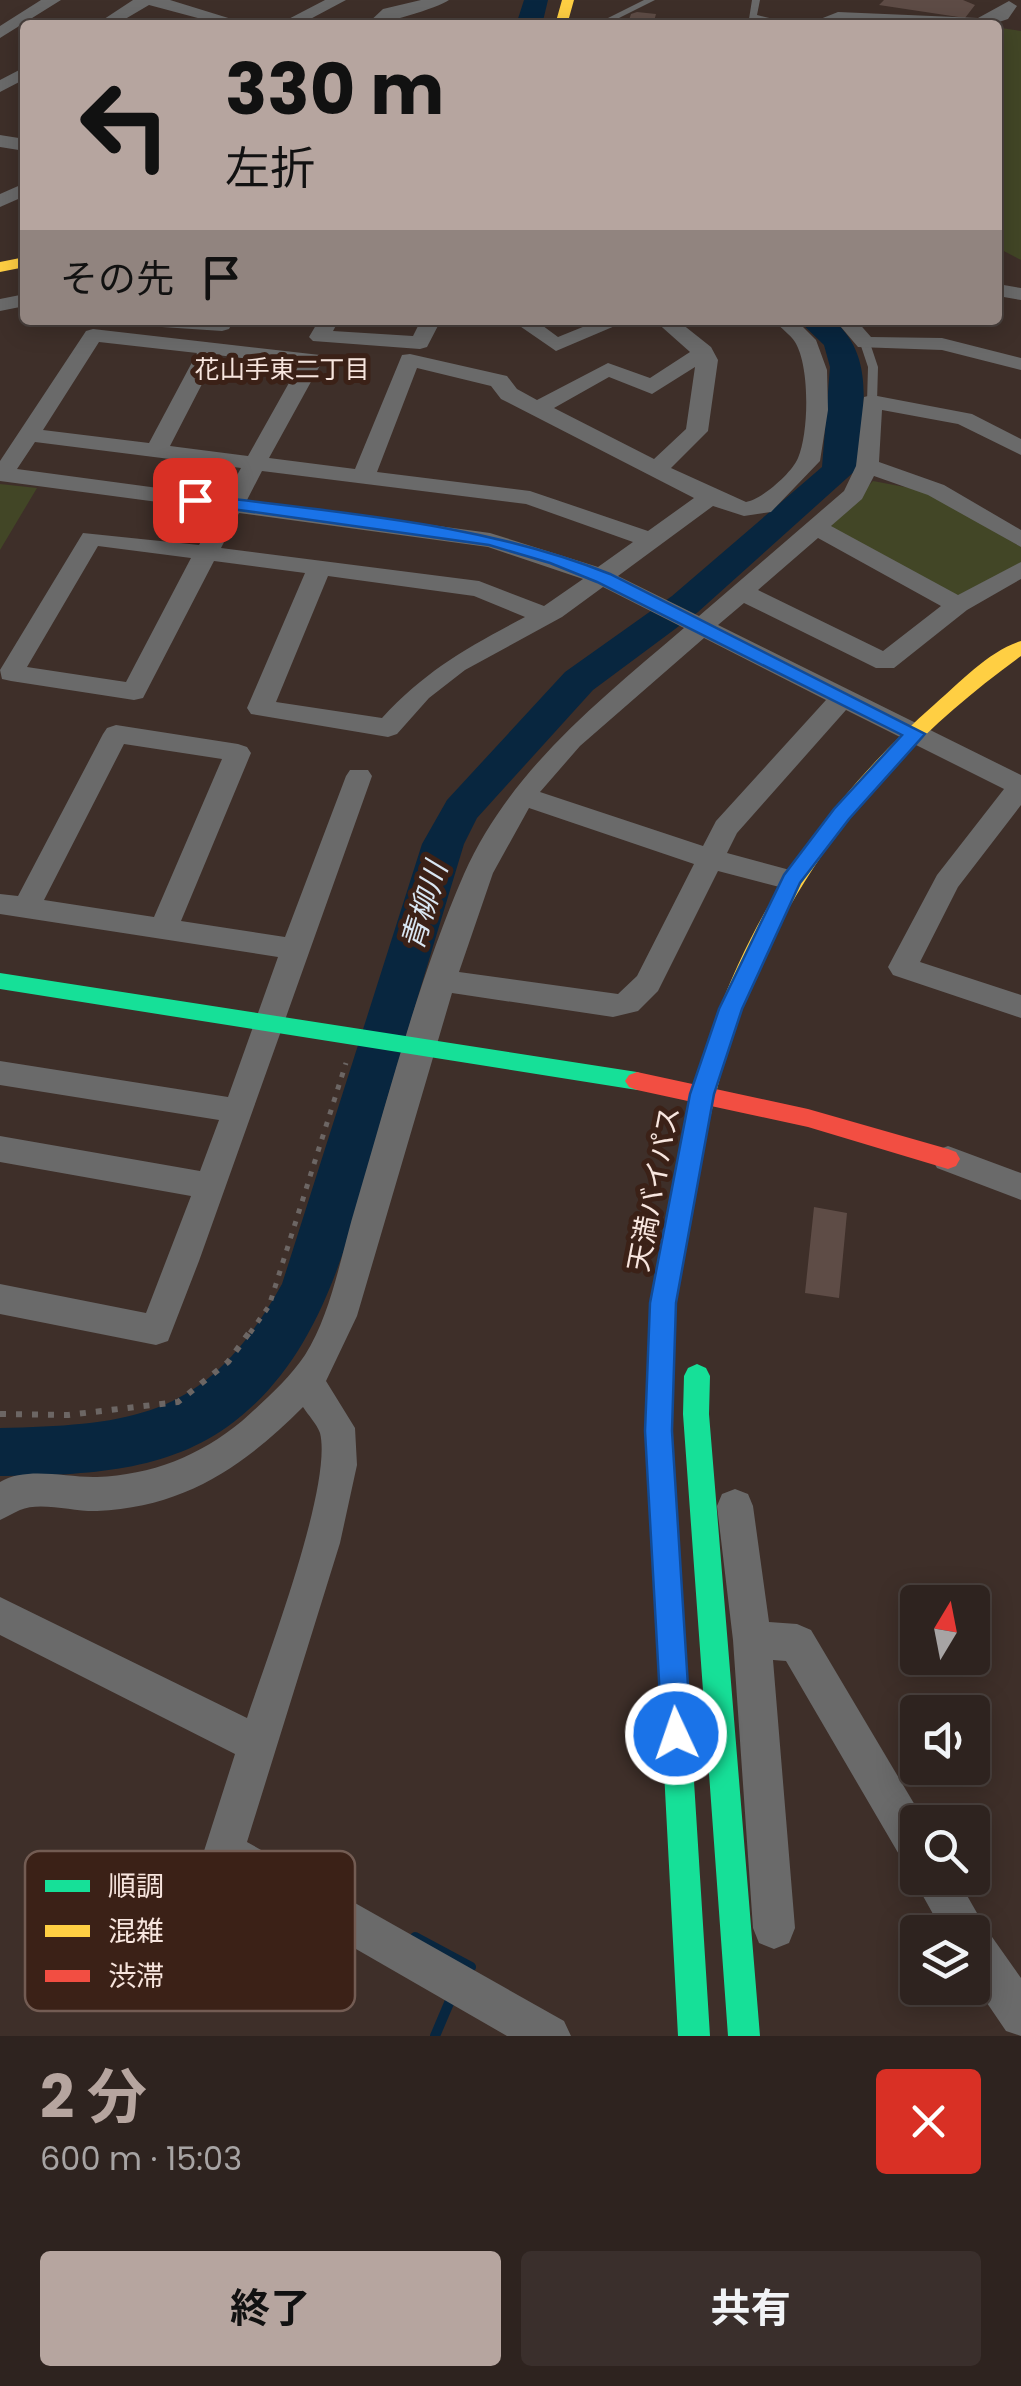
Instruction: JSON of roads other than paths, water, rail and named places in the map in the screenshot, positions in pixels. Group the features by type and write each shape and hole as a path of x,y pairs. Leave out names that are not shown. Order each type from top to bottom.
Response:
{"main road":[{"name":"天満バイパス","path":"925,745 994,664 1021,647"},
{"path":"993,697 1021,674"},
{"name":"天満バイパス","path":"694,2036 659,1431 663,1303 702,1094 731,1009 791,880 841,814 925,745 964,721"},
{"path":"0,981 734,1100 948,1159"},
{"path":"698,1355 696,1414 744,2036"}],"street":[{"path":"21,20 53,0"},
{"path":"112,20 148,0 225,20"},
{"path":"296,20 338,0"},
{"path":"380,20 389,13 441,0"},
{"path":"990,20 1010,6"},
{"path":"195,20 204,14"},
{"path":"829,20 911,20"},
{"path":"0,87 20,65"},
{"path":"326,325 320,337 420,343 429,325"},
{"path":"527,325 556,345 606,325"},
{"path":"657,469 697,432 707,371 703,352 670,325"},
{"path":"364,475 410,360 500,381 509,394 710,498 744,508 763,508 809,461 817,410 816,370 805,340 789,325"},
{"path":"849,325 865,343 942,344 1021,364"},
{"path":"546,616 479,588 319,568 206,553 91,538 12,673 134,692 206,553 233,505 252,462 312,360 93,334 2,474 233,505 490,540 556,559 603,578 843,697 925,745 1021,786 947,882 903,967 1021,1008"},
{"path":"156,450 210,348"},
{"path":"538,408 608,369 652,387 703,352"},
{"path":"0,1503 16,1491 97,1494 152,1488 194,1473 252,1434 306,1381 319,1363 340,1316 412,1045 479,872 522,796 554,756 698,625 854,494 867,466 872,402 964,419 1021,448"},
{"path":"30,436 530,498 652,541"},
{"path":"867,466 936,490 1021,540"},
{"path":"319,568 260,708 388,728 420,692 456,664 546,616 710,498"},
{"path":"816,527 958,604"},
{"path":"740,591 885,662 958,604 1021,569"},
{"path":"440,980 613,1006 627,1003 648,983 726,828 843,697"},
{"path":"162,930 238,753 116,734 13,906 162,930 293,949"},
{"path":"0,1300 156,1330 271,1026 293,949 360,776"},
{"path":"522,796 710,859 791,880"},
{"path":"0,1073 238,1111"},
{"path":"0,1148 210,1186"},
{"path":"948,1159 1021,1187"},
{"path":"224,1851 322,1543 339,1466 337,1428 306,1381"},
{"path":"696,1414 713,1419 726,1431 752,1640 782,2036"},
{"path":"0,1615 258,1744"},
{"path":"752,1640 797,1643 900,1818"},
{"path":"355,1926 549,2036"},
{"path":"990,1970 1021,2016"}],"lane":[{"path":"609,20 651,0"},
{"path":"756,0 752,17 768,20"},
{"path":"865,343 873,367 872,402"}],"waterway":[{"name":"青柳川","path":"530,20 536,0"},
{"name":"青柳川","path":"0,1452 113,1446 176,1428 236,1388 271,1350 305,1290 443,844 461,810 579,681 685,604 839,470 846,367 838,342 819,325"},
{"path":"415,1937 471,1967"},
{"path":"435,2036 452,1996"}],"district":[{"name":"花山手東二丁目","path":"282,369"}]}
